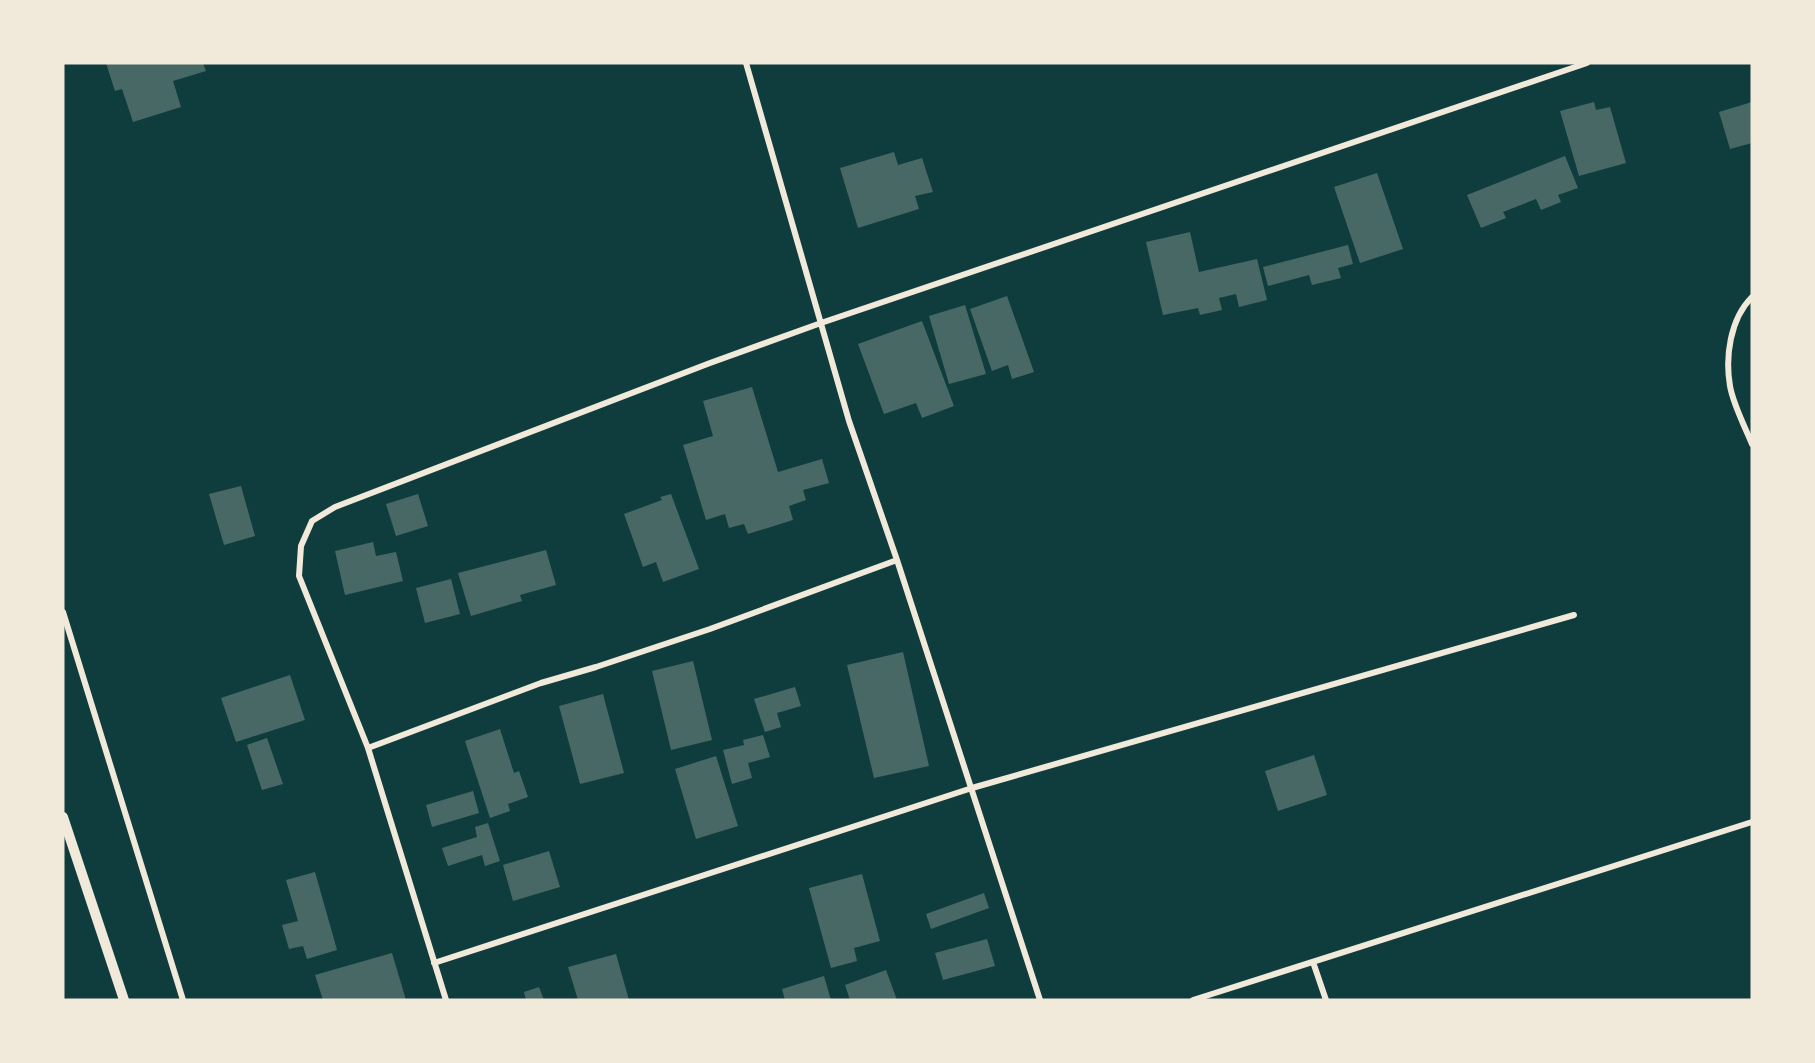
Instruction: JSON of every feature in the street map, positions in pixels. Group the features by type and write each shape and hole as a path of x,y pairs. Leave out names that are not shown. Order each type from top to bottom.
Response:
{"street":[{"path":"746,63 849,421 897,560 1040,1000"},
{"path":"446,1000 368,748 300,576 301,546 312,521 335,507 710,363 1587,63"},
{"path":"1752,297 1733,327 1728,358 1730,387 1752,444"},
{"path":"368,748 541,683 710,629 897,560"},
{"path":"63,612 183,1000"},
{"path":"434,963 972,788 1574,615"},
{"path":"63,817 124,1000"},
{"path":"1193,1000 1752,822"},
{"path":"1313,962 1326,1000"}],"building":[{"path":"106,63 203,63 206,71 173,81 181,107 133,122 122,89 115,91"},
{"path":"1594,102 1596,110 1610,107 1626,163 1579,176 1560,111"},
{"path":"1752,102 1752,143 1730,149 1719,112"},
{"path":"894,152 898,165 922,158 933,192 915,196 919,209 858,228 840,168"},
{"path":"1565,156 1578,188 1558,195 1561,202 1541,210 1536,199 1503,212 1506,218 1481,228 1467,195"},
{"path":"1377,173 1403,249 1360,263 1334,187"},
{"path":"1190,232 1199,272 1257,259 1267,300 1239,307 1236,294 1219,298 1222,310 1200,315 1198,308 1163,315 1146,242"},
{"path":"1348,245 1353,264 1338,268 1341,278 1312,285 1309,275 1268,286 1263,267"},
{"path":"1007,296 1034,372 1012,379 1008,365 992,371 970,309"},
{"path":"965,305 986,374 949,384 929,316"},
{"path":"922,321 954,406 922,418 916,403 884,414 858,344"},
{"path":"752,387 778,472 822,459 829,483 803,490 806,500 789,506 793,520 748,534 744,524 729,528 725,514 706,520 683,445 713,436 703,401"},
{"path":"241,486 255,536 224,545 209,494"},
{"path":"418,494 428,526 396,536 386,504"},
{"path":"671,494 699,569 663,582 656,562 643,567 624,514 662,500 660,497"},
{"path":"373,542 376,556 396,552 403,581 345,595 335,551"},
{"path":"546,550 556,585 520,595 522,601 471,616 458,573"},
{"path":"451,579 460,614 425,623 416,588"},
{"path":"903,652 929,766 874,778 847,665"},
{"path":"693,661 712,740 671,750 652,671"},
{"path":"290,675 305,720 236,742 221,698"},
{"path":"795,687 801,706 777,713 781,727 765,732 754,699"},
{"path":"603,694 624,773 580,784 559,706"},
{"path":"500,729 514,773 519,771 528,797 508,804 510,811 490,818 465,741"},
{"path":"763,735 770,757 748,763 752,778 732,784 723,750 744,745 743,740"},
{"path":"267,738 283,784 262,790 247,745"},
{"path":"1314,755 1327,795 1278,811 1265,771"},
{"path":"716,756 738,826 696,839 675,769"},
{"path":"473,791 479,813 432,827 426,805"},
{"path":"488,823 500,861 485,866 482,855 448,866 442,848 477,837 475,827"},
{"path":"549,851 560,887 513,901 503,865"},
{"path":"315,872 337,950 307,959 303,946 289,949 282,925 298,921 286,880"},
{"path":"862,874 880,941 854,948 857,961 831,968 809,888"},
{"path":"984,893 989,908 931,929 926,914"},
{"path":"987,939 995,966 943,980 935,953"},
{"path":"392,953 406,1000 323,1000 315,975"},
{"path":"616,954 629,1000 578,1000 568,967"},
{"path":"886,970 897,1000 850,1000 845,985"},
{"path":"824,976 831,1000 785,1000 782,989"},
{"path":"539,987 544,1000 526,1000 524,992"}]}
